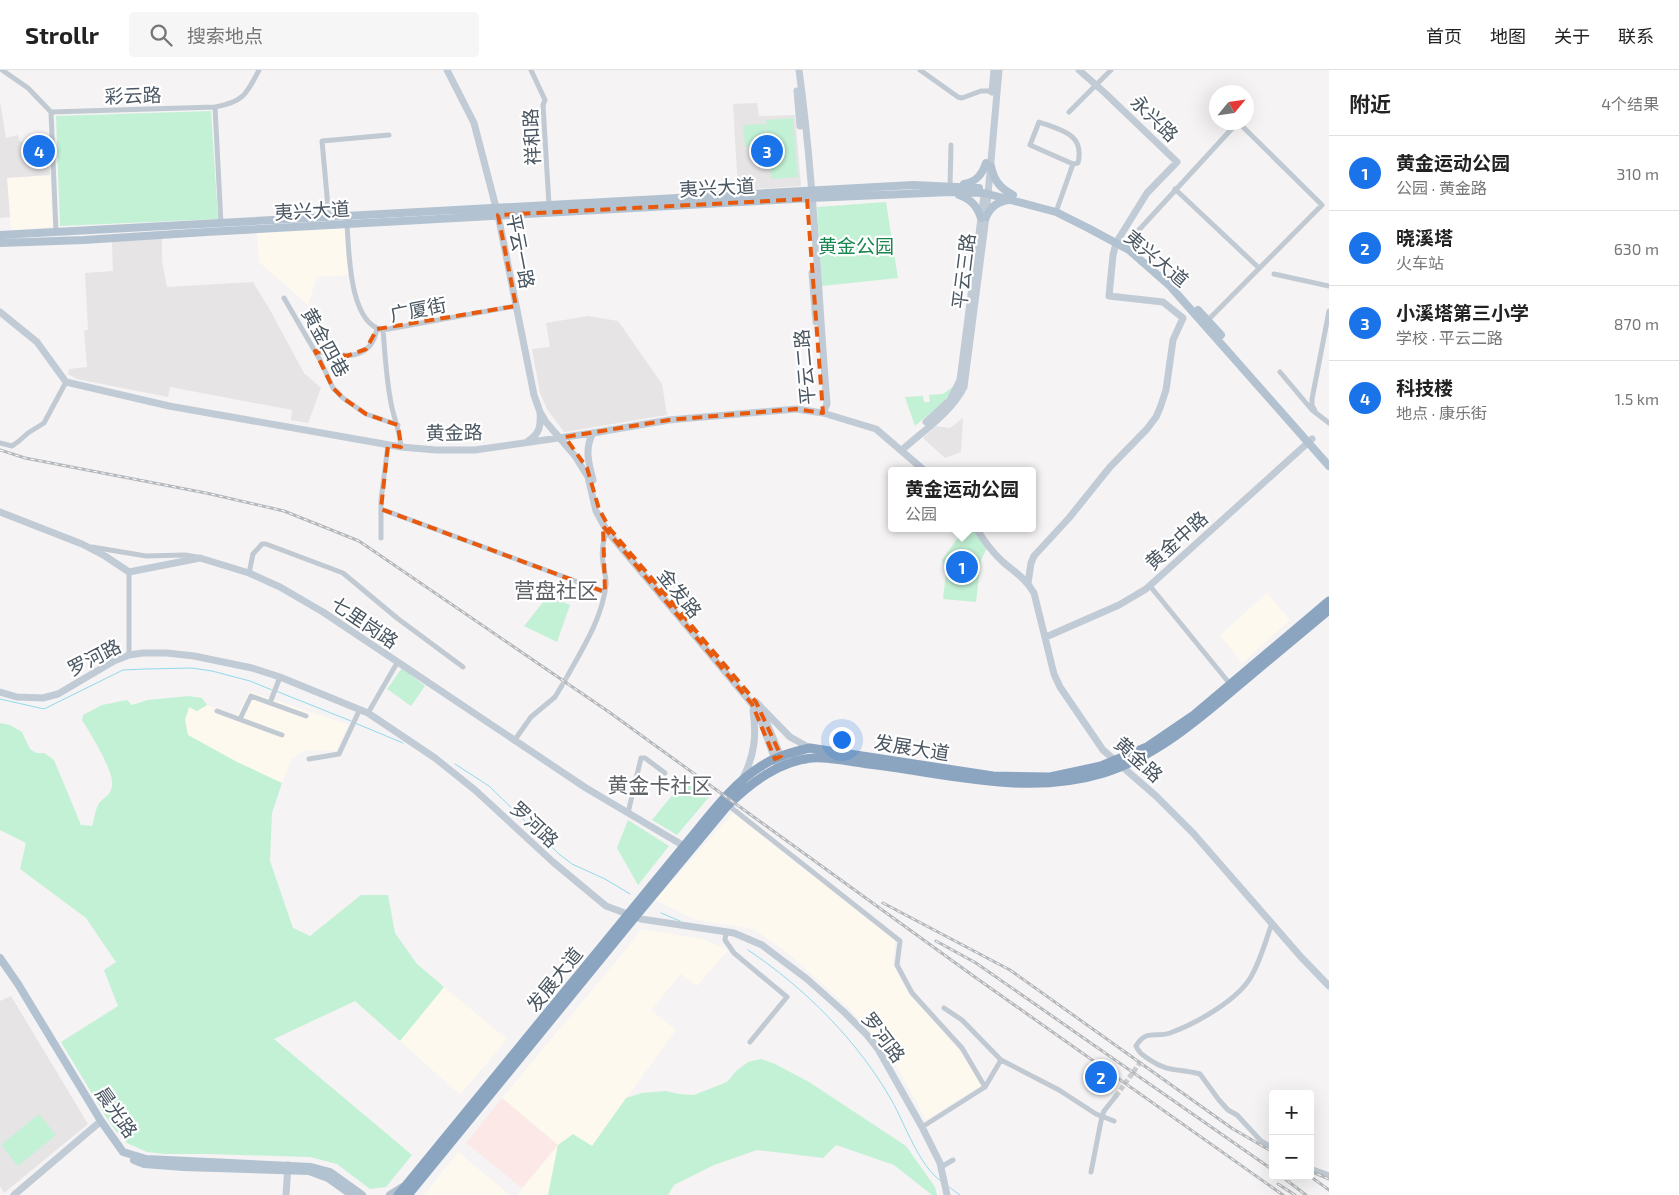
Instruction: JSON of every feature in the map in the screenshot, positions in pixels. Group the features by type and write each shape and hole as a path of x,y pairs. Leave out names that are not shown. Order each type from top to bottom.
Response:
{"highway":[{"name":"发展大道","path":"631,916 744,789 781,767 812,758 876,765 992,782 1051,784 1103,773 1148,747 1194,715 1329,601"},
{"name":"发展大道","path":"398,1195 408,1192 631,916 684,846 728,794 763,765 810,748 993,776 1050,777 1118,763 1151,753 1198,720 1329,610"}],"main road":[{"name":"平云一路","path":"447,70 474,123 499,212 534,395 540,412 562,437"},
{"name":"平云一路","path":"451,70 478,122 537,394 544,410 562,437"},
{"name":"平云二路","path":"794,70 809,195"},
{"name":"平云二路","path":"798,70 804,107 822,412"},
{"name":"平云三路","path":"902,448 950,400 960,380 986,191 994,70"},
{"name":"平云三路","path":"988,165 999,70"},
{"name":"永兴路","path":"1079,70 1177,162 1147,193 1117,241"},
{"path":"950,189 975,181 988,165 1000,187 1013,197"},
{"name":"夷兴大道","path":"0,243 84,240 347,224 499,212 549,206 950,189 986,191 1056,210 1126,244 1158,268 1208,320 1329,466"},
{"path":"950,189 970,200 983,217 998,202 1013,197"},
{"name":"夷兴大道","path":"0,235 329,218 499,212 809,195"},
{"name":"夷兴大道","path":"1117,241 1170,286 1329,460"},
{"path":"1029,581 1031,563 1034,556 1069,518 1110,467 1147,429 1160,408 1166,390 1173,340 1183,318 1163,302 1109,296 1113,255 1117,241"},
{"path":"0,312 37,342 66,382"},
{"name":"黄金路","path":"66,382 169,406 388,445 436,450 475,450 669,420 796,409 811,410 876,429 902,448 921,467"},
{"path":"523,443 537,434 540,427 540,412"},
{"path":"593,433 589,440 587,454 593,480"},
{"name":"金发路","path":"562,437 588,468 593,480 599,509 610,529 766,720 781,767"},
{"name":"金发路","path":"562,437 588,477 596,511 607,531 754,703"},
{"name":"黄金中路","path":"1047,636 1119,605 1150,586 1310,441"},
{"path":"902,448 924,467"},
{"path":"0,512 82,544 129,572"},
{"path":"981,532 996,551 1029,581"},
{"name":"七里岗路","path":"129,572 200,558 249,573 280,587 323,612 397,664 514,741 684,846"},
{"name":"黄金路","path":"1029,581 1038,596 1054,674 1062,692 1103,750 1156,796 1193,833 1301,957 1329,986"},
{"name":"罗河路","path":"0,692 17,697 42,698 58,694 114,661 129,655 167,653 194,656 252,668 280,677 368,713 435,758 475,790 553,862 606,906 631,916 694,928 734,933 762,945 807,979 844,1012 878,1049 922,1126 941,1167 947,1195"},
{"path":"754,703 790,737 810,748"},
{"path":"741,783 749,767 754,748 756,728 754,703"},
{"name":"晨光路","path":"0,958 18,984 99,1123"},
{"name":"晨光路","path":"0,965 120,1155 144,1164 288,1168 309,1171 328,1178 360,1195"},
{"path":"14,1195 99,1123"},
{"path":"286,1195 288,1168"},
{"path":"390,1195 408,1192"}],"street":[{"path":"2,70 28,88 51,112 56,232"},
{"name":"彩云路","path":"51,112 215,107 231,104 242,98 259,70"},
{"name":"祥和路","path":"531,70 545,100 543,105 549,206"},
{"path":"920,70 958,97 962,98 981,91 992,91"},
{"path":"1068,112 1111,70"},
{"path":"215,107 221,224"},
{"path":"1039,122 1068,132 1076,141 1081,152 1078,163 1073,164 1030,145 1039,122"},
{"path":"1126,244 1230,130"},
{"path":"1208,320 1322,205 1246,130"},
{"path":"329,218 322,141 389,135"},
{"path":"950,189 951,145"},
{"path":"1056,210 1073,164"},
{"path":"1175,189 1259,268"},
{"name":"广厦街","path":"347,224 351,276 360,309 377,329 384,330 516,306"},
{"path":"1274,274 1329,286"},
{"name":"黄金四巷","path":"284,298 315,350 334,388 343,398 366,414 398,424"},
{"path":"1316,413 1312,405 1312,399 1329,311"},
{"path":"315,350 342,356 354,355 362,352 370,344 374,339 377,329"},
{"path":"384,330 389,395 392,410 398,424 401,447"},
{"path":"1280,372 1316,413 1329,423"},
{"path":"0,443 12,446 28,432 44,424 66,382"},
{"path":"381,538 380,509 388,445"},
{"path":"380,509 605,592"},
{"path":"568,675 599,614 605,592 606,582 602,561 603,542 607,531"},
{"path":"82,544 146,556 185,555 200,558"},
{"path":"249,573 253,554 262,544 343,573 397,618 463,667"},
{"path":"129,572 129,655"},
{"path":"1150,586 1230,684"},
{"path":"368,713 397,664"},
{"path":"270,703 280,677"},
{"path":"514,741 531,717 555,697 560,687"},
{"path":"240,719 251,696 306,716"},
{"path":"309,759 339,754 360,709"},
{"path":"217,711 282,735"},
{"path":"628,813 641,758 645,758 665,773"},
{"path":"728,806 900,940 897,965 912,993 962,1048 985,1087"},
{"path":"1269,1146 1261,1141 1237,1115 1214,1095 1210,1085 1200,1074 1169,1070 1158,1066 1143,1058 1136,1046 1146,1035 1165,1034 1176,1030 1224,1004 1244,986 1253,975 1272,923"},
{"path":"726,932 725,940 734,953 787,997 750,1042"},
{"path":"944,1008 962,1020 1001,1060 1114,1121"},
{"path":"922,1126 985,1087 1001,1060"},
{"path":"1091,1172 1102,1116 1116,1096"},
{"path":"941,1167 953,1160"},
{"path":"1314,1169 1329,1175"}],"highlighted area":[{"path":"807,199 823,413 796,409 669,420 565,437 587,468 599,509 610,529 756,702 781,756 775,759 752,704 603,526 605,592 381,509 388,445 401,447 398,425 366,414 343,398 333,388 315,351 347,356 366,349 377,329 516,306 498,215"}],"shaded area":[{"path":"0,101 6,138 18,135 20,142 49,137 50,175 7,178 10,217 0,218"},
{"path":"757,103 759,116 795,115 801,186 738,190 733,104"},
{"path":"50,175 53,227 11,230 7,178"},
{"path":"345,228 349,275 317,277 308,305 259,262 257,232"},
{"path":"162,238 162,261 167,287 253,282 304,373 321,388 308,423 291,420 292,410 170,387 168,397 77,379 68,374 69,369 87,367 84,330 88,330 85,273 113,271 112,242"},
{"path":"588,316 618,321 662,384 667,415 564,432 547,409 540,393 532,349 550,347 546,323"},
{"path":"963,418 961,452 945,458 923,438 936,426 950,428"},
{"path":"1267,593 1290,620 1242,663 1220,635"},
{"path":"249,691 349,725 336,751 305,750 292,759 282,783 237,762 188,735 185,720 189,707 197,711 207,705 237,716"},
{"path":"733,813 895,940 893,965 907,990 959,1050 983,1084 926,1120 891,1056 849,1008 788,953 753,929 693,919 655,900"},
{"path":"641,929 703,939 728,950 697,986 681,974 651,1010 676,1030 592,1146 558,1145 548,1195 517,1195 557,1145 502,1098"},
{"path":"444,987 507,1039 460,1095 400,1041"},
{"path":"11,996 88,1124 4,1193 0,1186 0,1001"},
{"path":"502,1098 558,1145 522,1188 466,1143"},
{"path":"458,1152 510,1195 424,1195"}],"green space":[{"path":"211,111 218,219 60,226 56,116"},
{"path":"793,118 798,177 771,179 766,120"},
{"path":"766,124 767,146 745,147 743,125"},
{"name":"黄金公园","path":"886,202 898,278 822,286 817,207"},
{"path":"954,386 948,397 915,426 905,397 923,396 924,402 930,402 929,395 943,394"},
{"path":"962,532 975,532 987,548 981,560 976,602 943,599 946,573 942,560"},
{"path":"548,596 570,605 557,642 524,626"},
{"path":"402,668 425,686 411,706 387,689"},
{"path":"189,696 202,698 207,705 197,711 189,707 185,720 188,735 237,762 282,783 272,813 270,861 293,928 310,936 361,895 388,895 395,933 417,964 444,987 400,1041 355,1001 274,1039 412,1155 386,1187 370,1189 337,1164 310,1157 147,1152 127,1143 115,1130 61,1042 118,1006 104,970 116,962 86,918 20,869 26,843 0,830 0,723 10,725 22,732 30,749 36,753 44,753 54,760 81,825 92,826 97,806 111,791 112,780 101,753 82,720 83,715 102,705 127,700 132,705 148,700"},
{"path":"683,782 709,797 677,835 652,820"},
{"path":"628,820 669,846 638,885 617,848"},
{"path":"761,1059 775,1064 809,1082 906,1146 935,1187 937,1195 932,1195 894,1165 836,1145 823,1158 757,1150 714,1165 674,1185 668,1195 548,1195 558,1145 573,1134 592,1146 626,1098 642,1093 666,1091 694,1095 727,1082 736,1071 748,1062"},
{"path":"39,1114 56,1135 18,1166 1,1145"}],"waterway":[{"path":"0,699 44,709 123,670 145,669 192,668 212,671 250,681 272,690"},
{"path":"276,691 351,721"},
{"path":"355,723 403,743"},
{"path":"455,764 489,786 559,854 572,864 605,879 630,894"},
{"path":"661,913 680,921"},
{"path":"748,950 790,981 829,1017 847,1037 863,1057 892,1101 919,1155 933,1174 941,1181"},
{"path":"949,1187 960,1195"}],"tunnel":[{"path":"561,687 568,675"},
{"path":"1116,1096 1142,1060"}],"railway":[{"path":"0,450 25,458 206,493 284,511 359,541 609,712 972,975 1283,1195"},
{"path":"883,903 1010,970 1233,1129 1269,1150"},
{"path":"936,941 976,963 1269,1167"},
{"path":"1314,1173 1329,1179"},
{"path":"1314,1179 1329,1190"},
{"path":"1286,1180 1306,1195"},
{"path":"1278,1184 1295,1195"}],"place":[{"name":"科技楼","path":"39,151"},
{"name":"小溪塔第三小学","path":"767,151"},
{"name":"黄金运动公园","path":"962,567"},
{"name":"晓溪塔","path":"1101,1077"}],"district":[{"name":"营盘社区","path":"556,589"},
{"name":"黄金卡社区","path":"660,784"}]}
